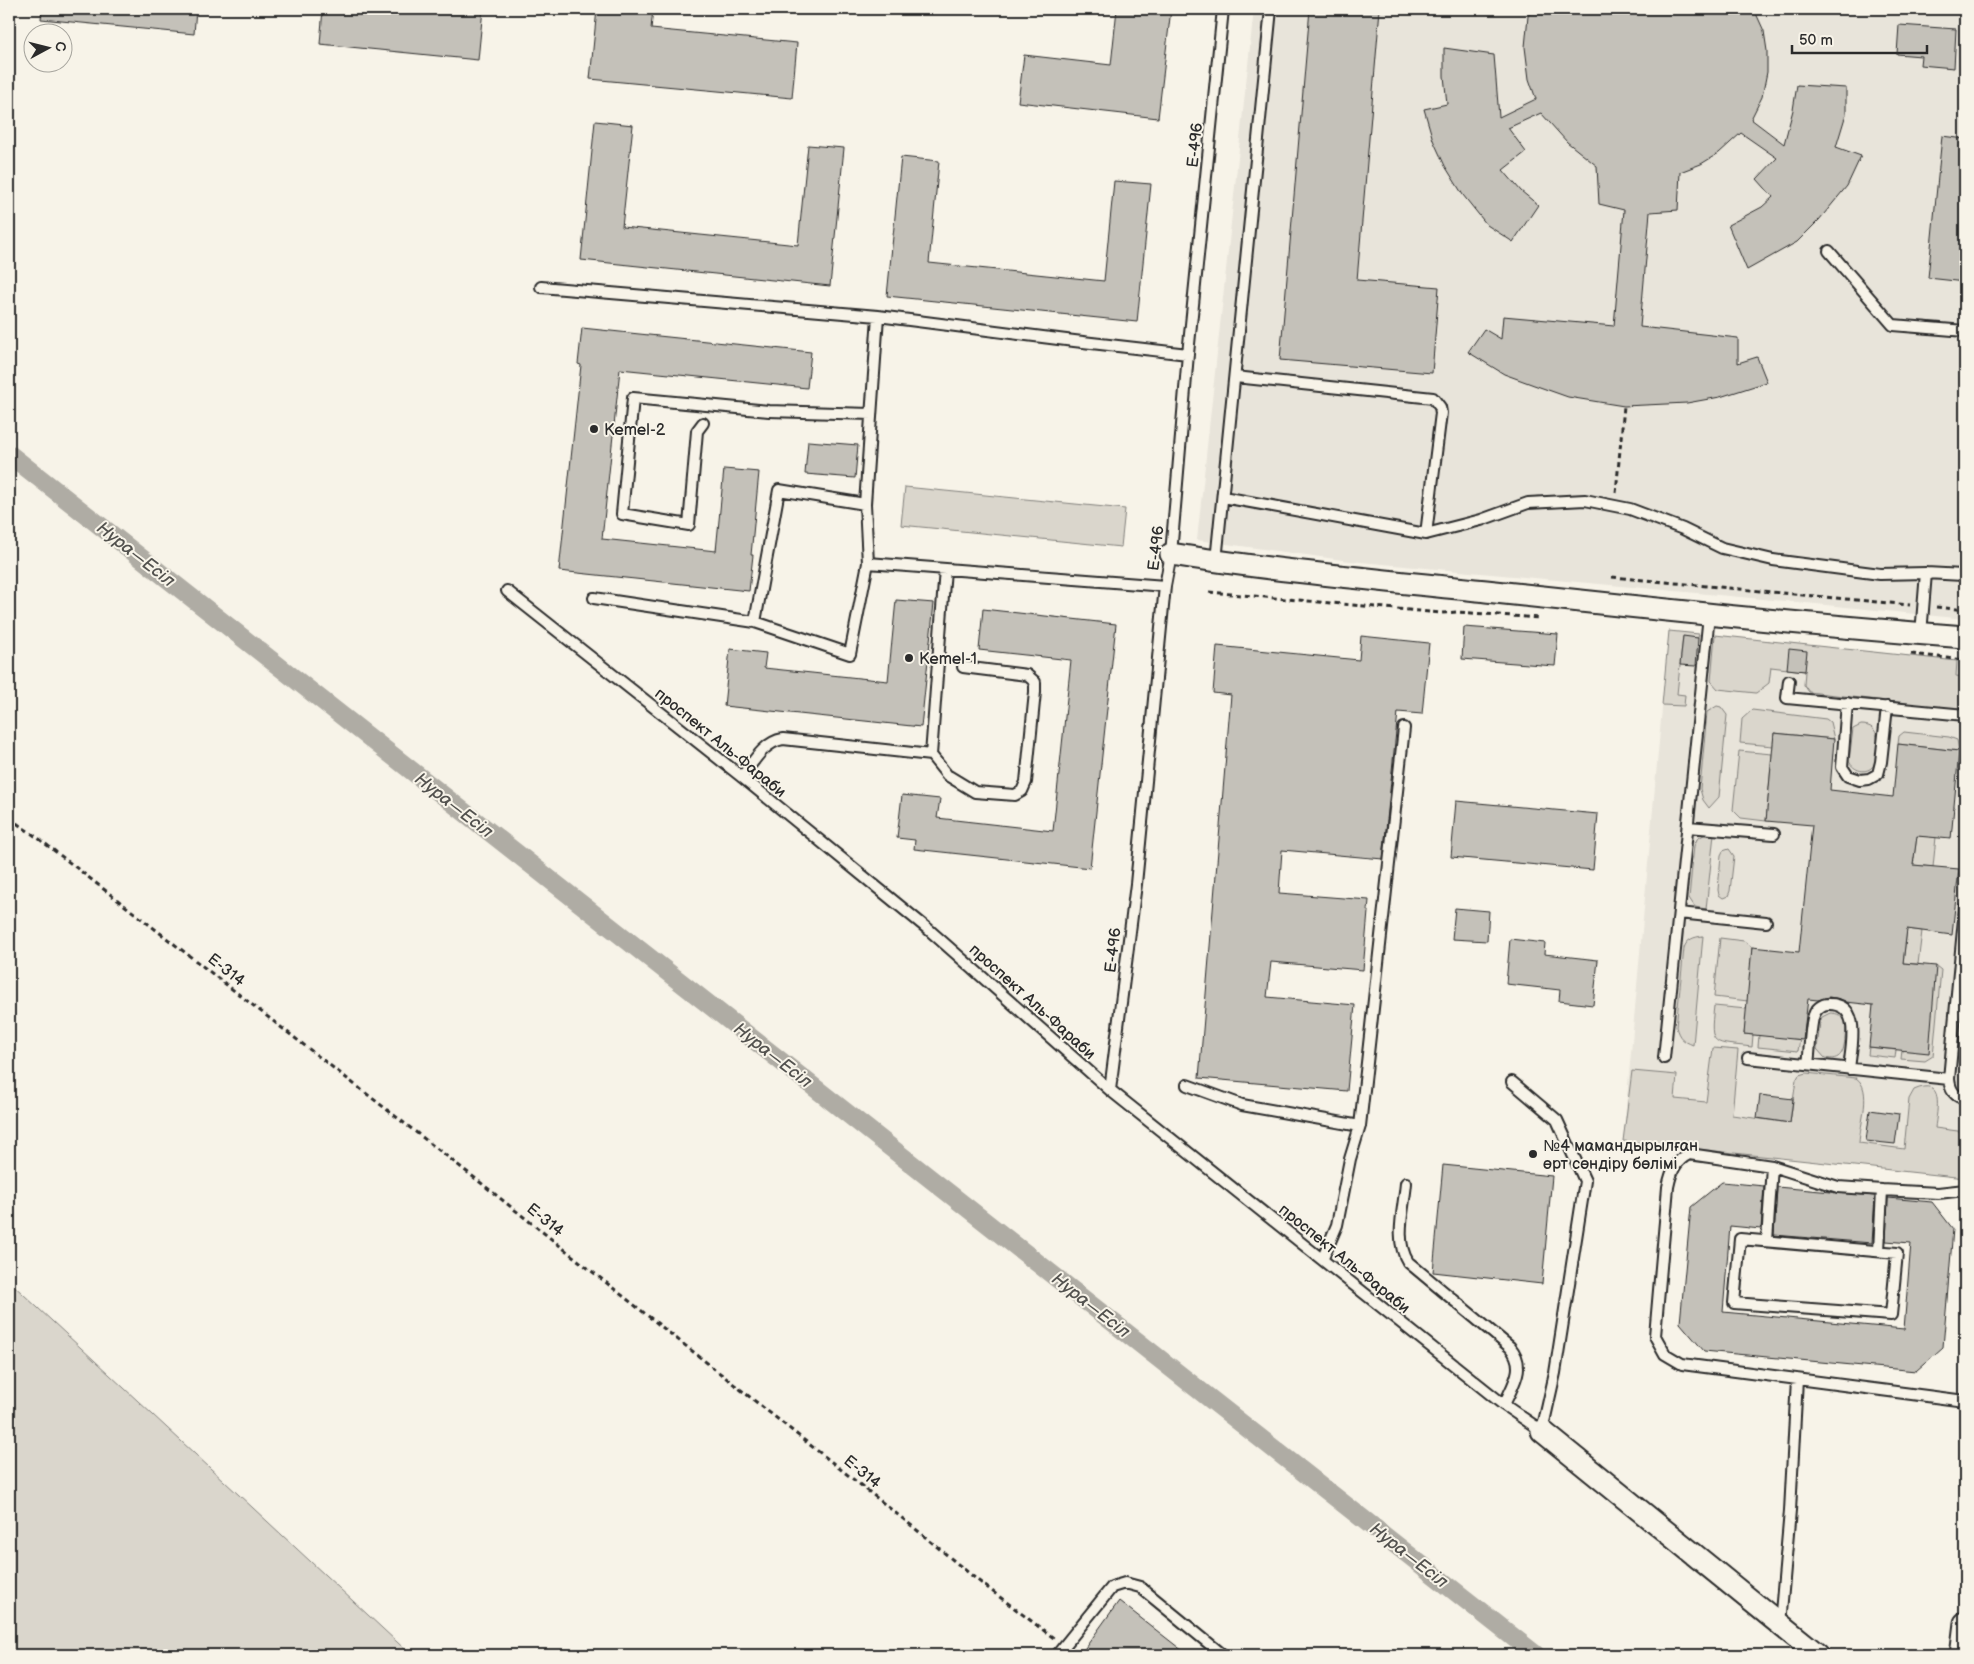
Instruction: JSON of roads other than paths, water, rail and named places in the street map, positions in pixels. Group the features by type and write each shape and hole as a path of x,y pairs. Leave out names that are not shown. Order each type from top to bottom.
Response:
{"street":[{"path":"1170,554 1216,561 1709,615 1965,637"},
{"path":"1542,1431 1818,1655"},
{"path":"1962,1655 1965,1623"}],"lane":[{"name":"E-496","path":"1110,1090 1136,884 1223,9"},
{"path":"1216,561 1271,9"},
{"path":"1829,251 1893,325 1965,331"},
{"path":"541,287 878,316 1188,354"},
{"path":"594,598 755,622 850,654 868,563 865,504 878,316"},
{"path":"1234,376 1433,398 1440,406 1441,413 1426,534"},
{"path":"703,423 697,431 689,525 622,514 633,398 769,411 871,414"},
{"path":"755,622 779,490 865,504"},
{"path":"1223,497 1426,534 1480,520 1528,503 1585,500 1630,509 1683,529 1722,548 1773,560 1880,574 1926,573 1963,575 1965,573"},
{"path":"868,563 1165,586"},
{"path":"945,569 932,756 947,775 975,792 1014,795 1022,791 1026,782 1035,682 1028,675 963,667"},
{"path":"1921,634 1926,573"},
{"name":"проспект Аль-Фараби","path":"507,591 742,777 928,929 1110,1090 1504,1405 1542,1431"},
{"path":"1664,1058 1709,615"},
{"path":"1789,681 1787,698 1965,715"},
{"path":"1847,704 1842,766 1848,776 1860,780 1869,780 1878,774 1887,708"},
{"path":"1322,1258 1337,1225 1350,1159 1360,1126 1404,728"},
{"path":"742,777 767,744 783,739 932,756"},
{"path":"1688,827 1774,834"},
{"path":"1965,908 1949,1080 1954,1094 1965,1099"},
{"path":"1679,913 1766,922"},
{"path":"1808,1064 1813,1015 1819,1007 1825,1004 1837,1004 1843,1006 1848,1011 1853,1025 1849,1069"},
{"path":"1748,1058 1949,1080"},
{"path":"1512,1082 1557,1120 1585,1181 1555,1373 1542,1431"},
{"path":"1187,1085 1242,1105 1360,1126"},
{"path":"1965,1190 1938,1193 1838,1187 1772,1166 1689,1154 1680,1158 1670,1174 1668,1187 1655,1336 1665,1354 1682,1364 1965,1401"},
{"path":"1766,1241 1772,1166"},
{"path":"1406,1183 1400,1241 1402,1253 1408,1262 1516,1354 1518,1374 1504,1405"},
{"path":"1879,1251 1882,1190"},
{"path":"1740,1239 1879,1251 1897,1253 1891,1315 1734,1303 1740,1239"},
{"path":"1780,1625 1790,1510 1797,1379"},
{"path":"1057,1655 1112,1587 1125,1583 1140,1587 1223,1655"}],"waterway":[{"name":"Нура—Есіл","path":"9,454 1536,1655"}],"place":[{"name":"Kemel-2","path":"594,429"},
{"name":"Kemel-1","path":"909,658"},
{"name":"№4 мамандырылған өрт сөндіру бөлімі","path":"1533,1154"}]}
